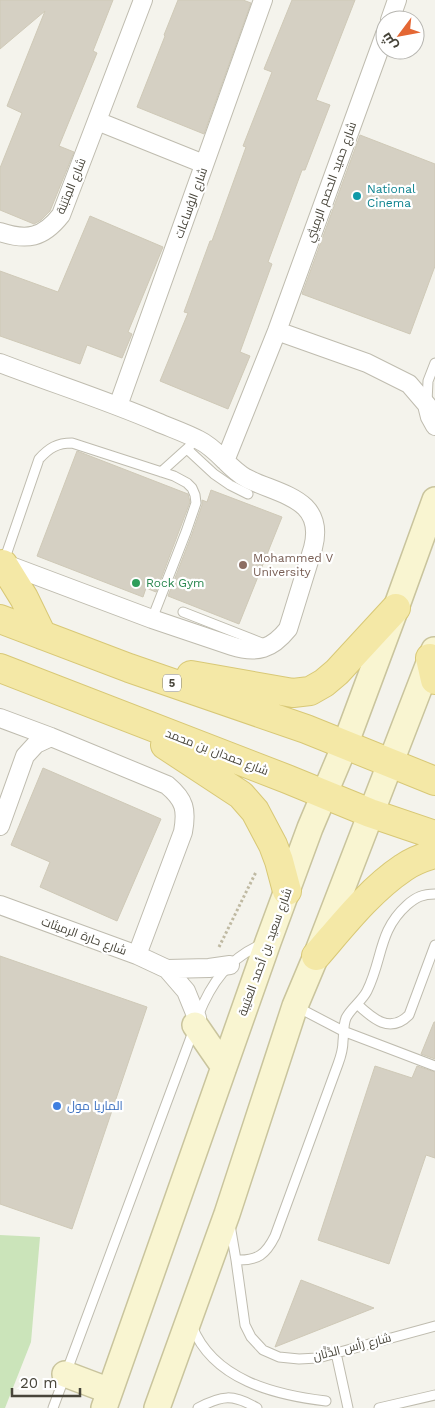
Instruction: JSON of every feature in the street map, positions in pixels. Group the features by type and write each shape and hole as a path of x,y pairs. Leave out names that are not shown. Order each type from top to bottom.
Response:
{"main road":[{"name":"شارع سعيد بن أحمد العتيبة","path":"107,1399 268,942 310,828 345,745 435,500"},
{"path":"2,563 24,598 42,635"},
{"path":"129,668 184,674 293,693 310,691 324,683 337,672 396,608"},
{"name":"5","path":"0,619 129,668 306,729 435,781"},
{"path":"157,1408 227,1214 295,1006 390,762 433,661"},
{"name":"شارع حمدان بن محمد","path":"0,668 370,813 435,835"},
{"path":"111,710 241,795 255,811 265,828 279,861 287,891"},
{"path":"316,956 380,886 403,868 419,859 435,854"},
{"path":"196,1022 224,1067"},
{"path":"65,1374 107,1399"}],"street":[{"name":"شارع المِتبَنة","path":"0,232 16,237 29,237 42,233 52,226 60,215 143,0"},
{"name":"شارع الوُساعات","path":"118,406 263,0"},
{"name":"شارع حميد الحصم الرميثي","path":"225,460 276,331 375,60"},
{"path":"97,122 204,164"},
{"path":"276,331 367,363 409,384 427,404 430,417 435,426"},
{"path":"0,363 118,406 192,444 212,448 234,469 246,477 299,501 313,517 316,527 316,538 288,629 280,639 269,646 257,650 244,650 152,619 2,563"},
{"path":"0,718 167,785 177,794 184,805 186,818 184,832 137,955"},
{"path":"0,826 25,756 36,744 51,737"},
{"name":"شارع حارة الرميثات","path":"0,905 137,955 167,969 186,991 196,1022"},
{"name":"شارع حارة الرميثات","path":"167,969 209,968 230,965"}],"lane":[{"path":"427,404 428,381 435,363"},
{"path":"2,563 40,459 53,446 62,443 72,443 174,476 188,483 195,495 196,503 152,619"},
{"path":"161,472 192,444 214,474 248,494"},
{"path":"183,612 269,646"},
{"path":"236,1260 246,1261 256,1258 264,1253 270,1245 338,1064 342,1051 346,1018 367,992 386,934 392,922 399,912 413,900 423,894 435,894"},
{"path":"53,1408 205,998 230,965 249,950 268,942"},
{"path":"357,1004 370,1017 389,1024 399,1023 404,1020 409,1015 435,945"},
{"path":"295,1006 343,1032 435,1066"},
{"name":"شارع رَأس الدَّنَّان","path":"227,1214 236,1260 245,1325 251,1337 263,1350 279,1357 318,1358 435,1326"},
{"path":"189,1319 196,1337 206,1352 220,1366 236,1376 289,1395 326,1401"},
{"path":"336,1353 348,1408"},
{"path":"379,1408 435,1395"},
{"path":"198,1408 226,1397 240,1399 257,1408"}],"path":[{"path":"209,968 260,864"}],"green space":[{"path":"0,1235 40,1237 31,1342 5,1408 0,1408"}],"building":[{"path":"0,0 113,0 93,51 97,53 59,146 74,152 50,211 34,224 0,210 0,168 22,113 7,106 45,11 0,49"},
{"path":"178,0 243,0 251,3 204,134 137,107"},
{"path":"292,0 355,0 316,100 330,105 305,170 302,170 268,262 272,264 240,352 250,356 228,409 160,381 188,313 184,312 210,241 212,241 246,147 243,146 272,72 264,69"},
{"path":"360,135 435,164 435,266 410,334 302,294"},
{"path":"90,216 163,247 128,332 132,334 122,358 87,345 80,364 0,336 0,271 58,292"},
{"path":"77,451 188,494 190,502 156,592 146,588 143,597 37,556"},
{"path":"211,490 282,517 239,624 168,596 192,534 202,500 207,502"},
{"path":"43,768 161,819 117,921 40,887 50,862 11,845"},
{"name":"الماريا مول","path":"0,956 147,1007 72,1229 0,1204"},
{"path":"435,1022 435,1059 421,1054"},
{"path":"375,1066 412,1078 417,1066 435,1072 435,1158 426,1155 389,1264 318,1240"},
{"path":"301,1280 374,1308 275,1347"}],"place":[{"name":"National Cinema","path":"357,196"},
{"name":"Mohammed V University","path":"243,565"},
{"name":"Rock Gym","path":"136,583"},
{"name":"الماريا مول","path":"57,1106"}]}
